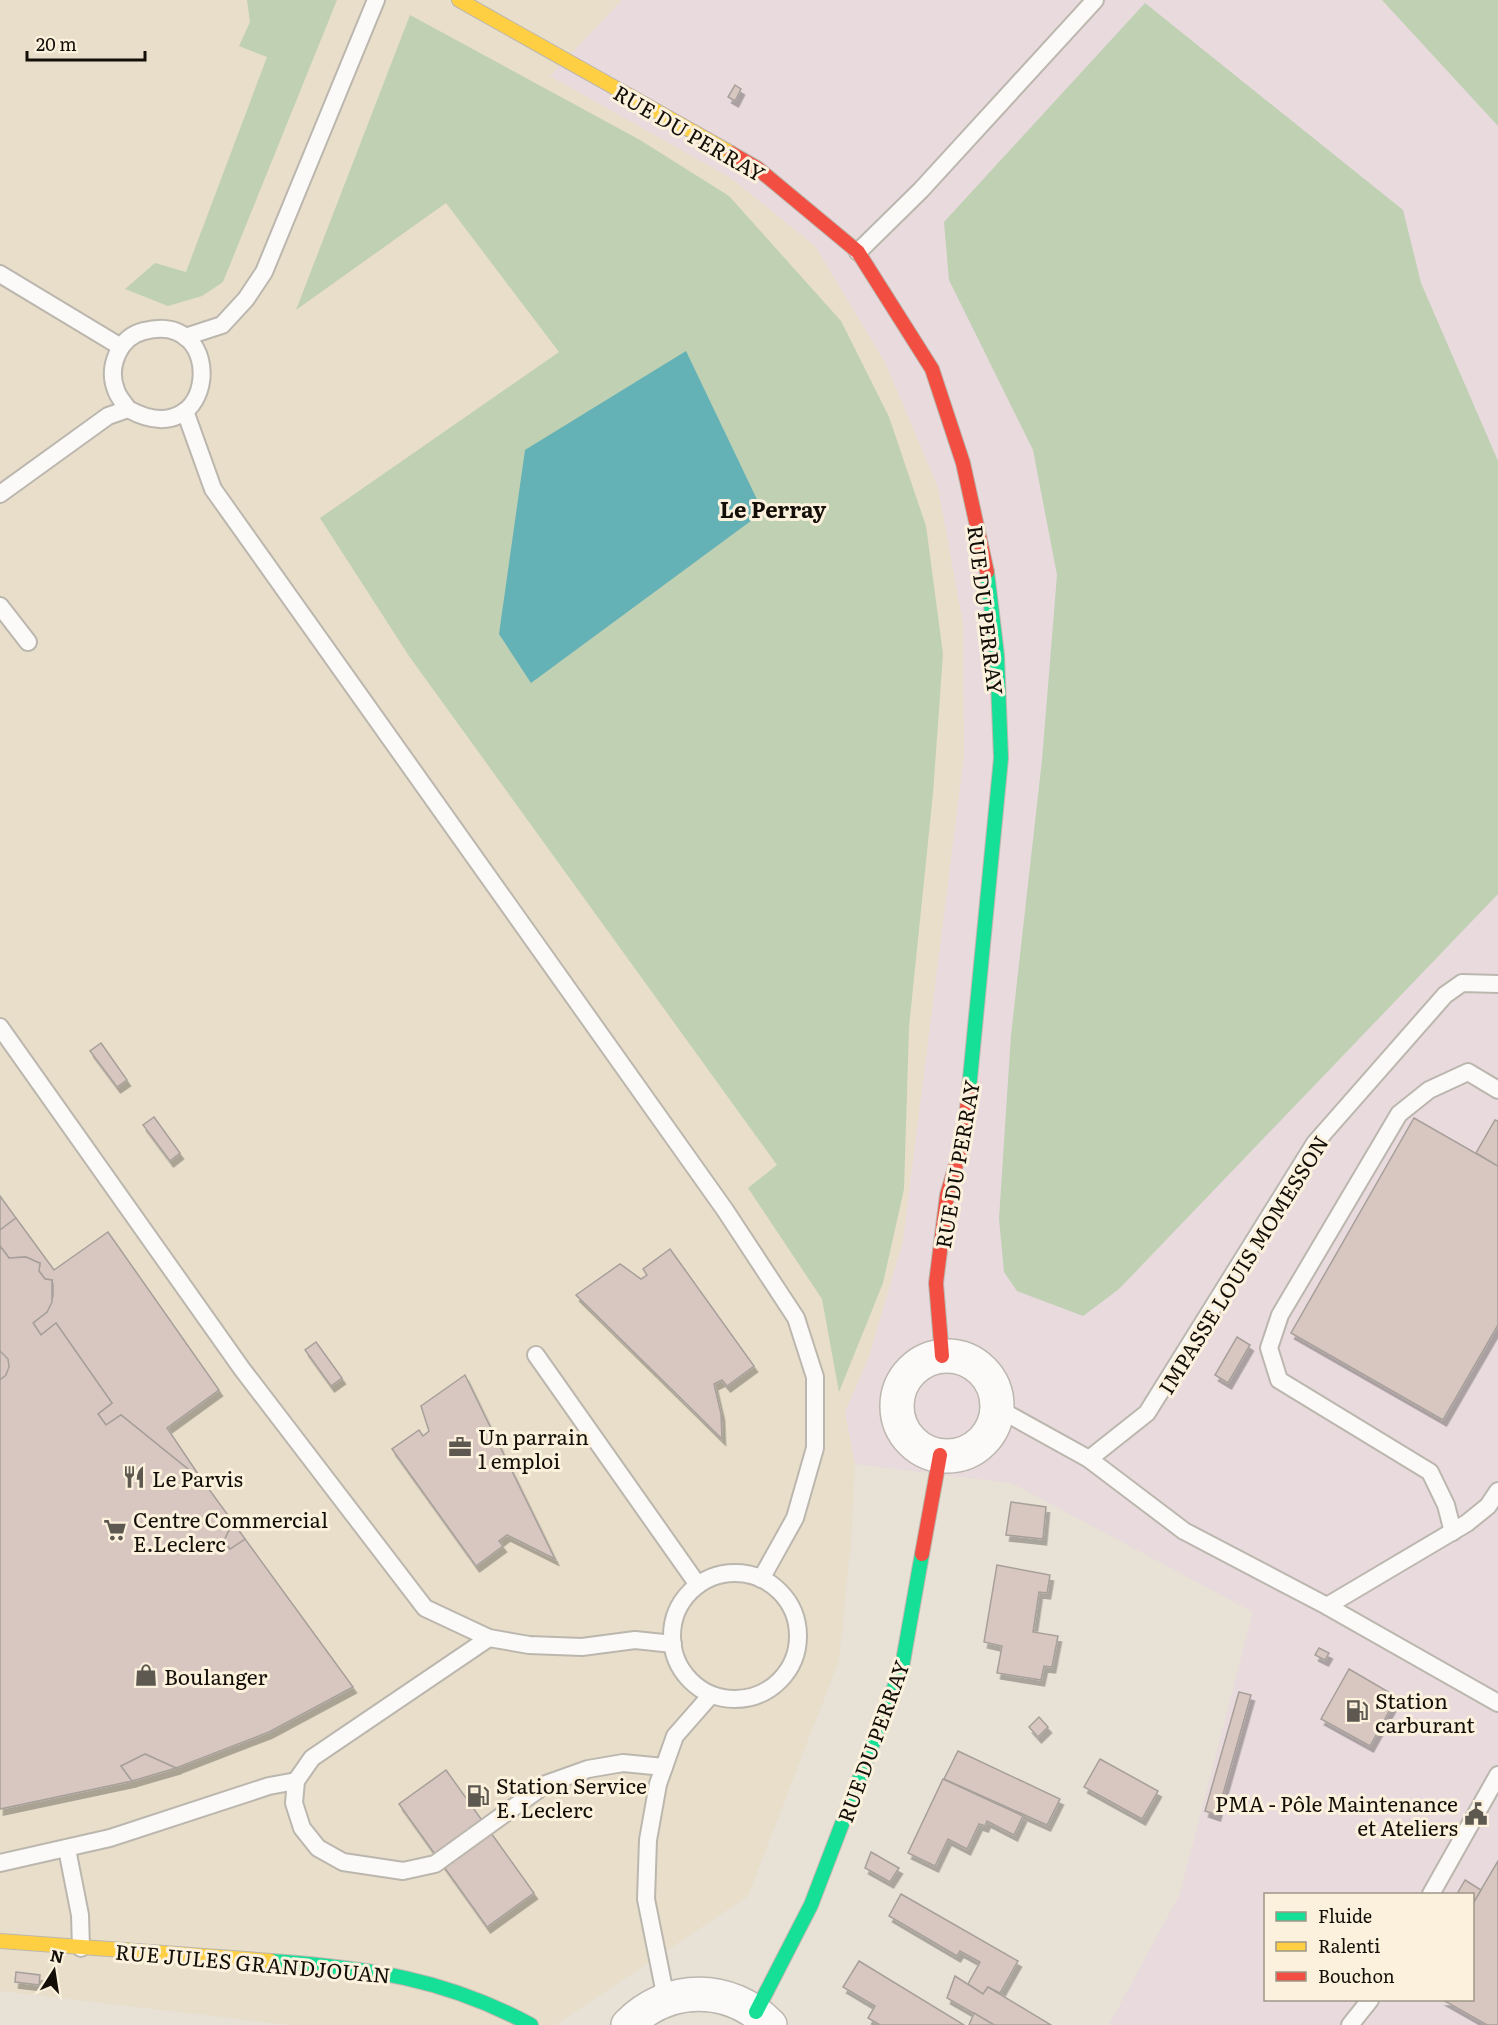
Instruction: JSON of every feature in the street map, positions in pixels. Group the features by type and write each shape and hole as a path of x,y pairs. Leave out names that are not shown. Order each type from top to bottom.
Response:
{"street":[{"name":"RUE DU PERRAY","path":"459,0 757,168 858,252 932,369 963,463 983,546 997,655 1001,758 964,1138 947,1195 936,1283 942,1356"},
{"path":"942,1356 960,1357 975,1365 988,1376 995,1392 997,1408 994,1425 985,1439 964,1452 940,1455 925,1451 912,1441 902,1428 897,1413 898,1396 903,1381 927,1360 942,1356"},
{"name":"RUE DU PERRAY","path":"763,2018 811,1905 902,1668 940,1455"},
{"name":"RUE JULES GRANDJOUAN","path":"0,1941 366,1968 427,1980 466,1992 504,2008 531,2025"},
{"path":"628,2025 646,2009 666,1999 688,1994 714,1994 733,2000 763,2018"}],"lane":[{"path":"186,338 222,325 246,299 264,272 376,0"},
{"path":"858,252 921,190 1095,0"},
{"path":"0,274 121,346"},
{"path":"156,328 171,330 186,338 199,354 203,369 202,384 196,399 185,411 158,420 142,417 128,409 116,392 112,377 114,360 121,346 140,332 156,328"},
{"path":"0,494 108,416 128,409"},
{"path":"185,411 213,489 725,1210 796,1318 815,1377 815,1448 795,1518 760,1579"},
{"path":"0,606 28,642"},
{"name":"IMPASSE LOUIS MOMESSON","path":"1089,1459 1147,1413 1315,1143 1445,994 1462,983 1498,984"},
{"path":"0,1027 242,1369 425,1608 489,1638 550,1646 582,1647 635,1640 673,1644"},
{"path":"1453,1532 1446,1506 1430,1472 1279,1380 1269,1348 1280,1315 1399,1114 1430,1090 1468,1072 1498,1090"},
{"path":"536,1355 698,1585"},
{"path":"997,1408 1089,1459 1184,1531 1327,1606 1498,1703"},
{"path":"1327,1606 1453,1532 1488,1506 1498,1491"},
{"path":"739,1573 760,1579 778,1590 792,1608 798,1629 797,1651 788,1670 774,1686 754,1696 733,1699 711,1695 685,1674 673,1644 673,1628 677,1612 698,1585 717,1576 739,1573"},
{"path":"489,1638 312,1758 296,1781 294,1803 302,1828 318,1848 343,1862 403,1871 435,1864 546,1784 588,1769 623,1763 664,1767"},
{"path":"666,1999 646,1899 648,1840 658,1784 675,1736 711,1695"},
{"path":"1432,1893 1498,1775"},
{"path":"0,1863 110,1838 269,1786 296,1781"},
{"path":"67,1849 80,1915 81,1948"},
{"path":"1350,2025 1369,2001"}],"shaded area":[{"path":"0,0 622,0 551,76 731,178 815,246 885,362 938,487 963,623 964,756 903,1241 869,1357 845,1412 855,1464 851,1540 839,1660 748,1896 555,2025 291,2025 0,1991"},
{"path":"622,0 1382,0 1498,126 1498,2025 1109,2025 1180,1894 1253,1612 1012,1483 855,1464 845,1412 869,1357 903,1241 964,756 963,623 938,487 885,362 815,246 731,178 550,76"}],"green space":[{"path":"247,0 337,0 223,282 202,296 168,306 125,289 155,263 186,272 267,57 239,46 250,22"},
{"path":"1382,0 1498,0 1498,126"},
{"path":"1145,3 1403,210 1421,283 1498,461 1498,894 1119,1289 1083,1316 1017,1291 1004,1272 999,1219 1011,1035 1042,760 1057,575 1033,450 949,280 944,222"},
{"path":"410,15 640,140 729,196 841,321 889,417 926,526 943,654 933,793 909,1027 904,1189 883,1283 839,1392 822,1299 748,1188 777,1165 409,656 320,518 559,352 446,203 296,310"}],"water":[{"path":"686,351 763,512 531,683 499,634 525,450"}],"building":[{"path":"735,85 741,89 735,101 728,97"},
{"path":"101,1043 127,1080 117,1087 90,1051"},
{"path":"154,1117 180,1153 170,1161 143,1125"},
{"path":"1414,1118 1498,1166 1498,1325 1443,1420 1291,1333"},
{"path":"1495,1120 1498,1121 1498,1166 1476,1153"},
{"path":"0,1196 16,1218 0,1230"},
{"path":"16,1218 54,1270 108,1232 219,1390 167,1428 199,1478 121,1415 106,1425 98,1414 112,1403 56,1323 41,1335 33,1323 47,1312 53,1296 52,1280 45,1279 39,1271 40,1263 26,1257 9,1258 0,1246 0,1230"},
{"name":"Centre Commercial E.Leclerc","path":"0,1246 9,1258 26,1257 40,1263 39,1271 45,1279 52,1280 52,1302 47,1312 33,1323 41,1335 56,1323 112,1403 98,1414 106,1425 121,1415 200,1477 233,1522 224,1541 230,1549 245,1539 353,1687 269,1732 176,1768 145,1754 121,1766 132,1781 0,1809"},
{"path":"670,1249 754,1366 727,1386 722,1380 714,1384 721,1414 722,1439 576,1295 620,1264 641,1279 647,1275 643,1269"},
{"path":"1237,1337 1250,1345 1228,1383 1215,1375"},
{"path":"316,1342 342,1378 331,1386 305,1350"},
{"path":"0,1351 8,1359 9,1367 6,1375 0,1380"},
{"path":"465,1375 555,1559 507,1535 499,1541 503,1546 476,1566 392,1449 419,1430 423,1436 429,1431 421,1406"},
{"path":"1011,1502 1046,1507 1043,1539 1006,1535"},
{"path":"233,1522 245,1539 230,1549 224,1541"},
{"path":"997,1565 1050,1575 1047,1593 1039,1592 1033,1632 1058,1636 1052,1667 1044,1666 1041,1680 997,1673 1002,1646 984,1642"},
{"path":"1319,1648 1329,1653 1325,1660 1315,1655"},
{"path":"1349,1669 1397,1697 1370,1746 1321,1719"},
{"path":"1239,1692 1251,1695 1217,1815 1205,1811"},
{"path":"1039,1717 1048,1727 1038,1737 1029,1727"},
{"path":"958,1751 1060,1799 1047,1825 944,1779"},
{"path":"145,1754 176,1768 132,1781 121,1766"},
{"path":"1100,1759 1158,1791 1142,1819 1084,1787"},
{"path":"446,1770 534,1893 487,1927 399,1804"},
{"path":"943,1779 1023,1816 1014,1835 987,1821 985,1826 979,1824 967,1849 948,1839 935,1866 908,1853"},
{"path":"871,1852 899,1868 890,1882 865,1868"},
{"path":"1498,1861 1498,2025 1487,2025 1445,2001 1474,2001 1474,1902"},
{"path":"1465,1880 1481,1890 1474,1902 1474,1893 1458,1893"},
{"path":"901,1894 1018,1961 1000,1993 988,1987 983,1994 968,1984 980,1962 960,1951 957,1956 889,1916"},
{"path":"859,1961 964,2025 880,2025 868,2018 875,2006 843,1987"},
{"path":"16,1972 40,1975 39,1985 15,1982"},
{"path":"955,1976 983,1994 988,1987 1051,2025 994,2025 947,1998"},
{"path":"974,2013 994,2025 969,2025"}],"traffic: fast":[{"path":"969,1089 1001,758 997,655 987,572"},
{"path":"756,2012 811,1905 902,1667 922,1554"},
{"path":"271,1961 340,1967 405,1978 467,1996 531,2025"}],"traffic: slow":[{"path":"459,0 731,153"},
{"path":"0,1941 271,1961"}],"traffic: jam":[{"path":"731,153 757,168 858,252 932,369 963,463 987,572"},
{"path":"942,1356 936,1283 947,1195 964,1138 969,1089"},
{"path":"922,1554 940,1455"}],"place":[{"name":"Un parrain 1 emploi","path":"460,1447"},
{"name":"Le Parvis","path":"134,1477"},
{"name":"Centre Commercial E.Leclerc","path":"115,1530"},
{"name":"Boulanger","path":"146,1675"},
{"name":"Station carburant","path":"1357,1711"},
{"name":"Station Service E. Leclerc","path":"478,1796"},
{"name":"PMA - Pôle Maintenance et Ateliers","path":"1476,1814"}],"district":[{"name":"Le Perray","path":"773,508"}]}
